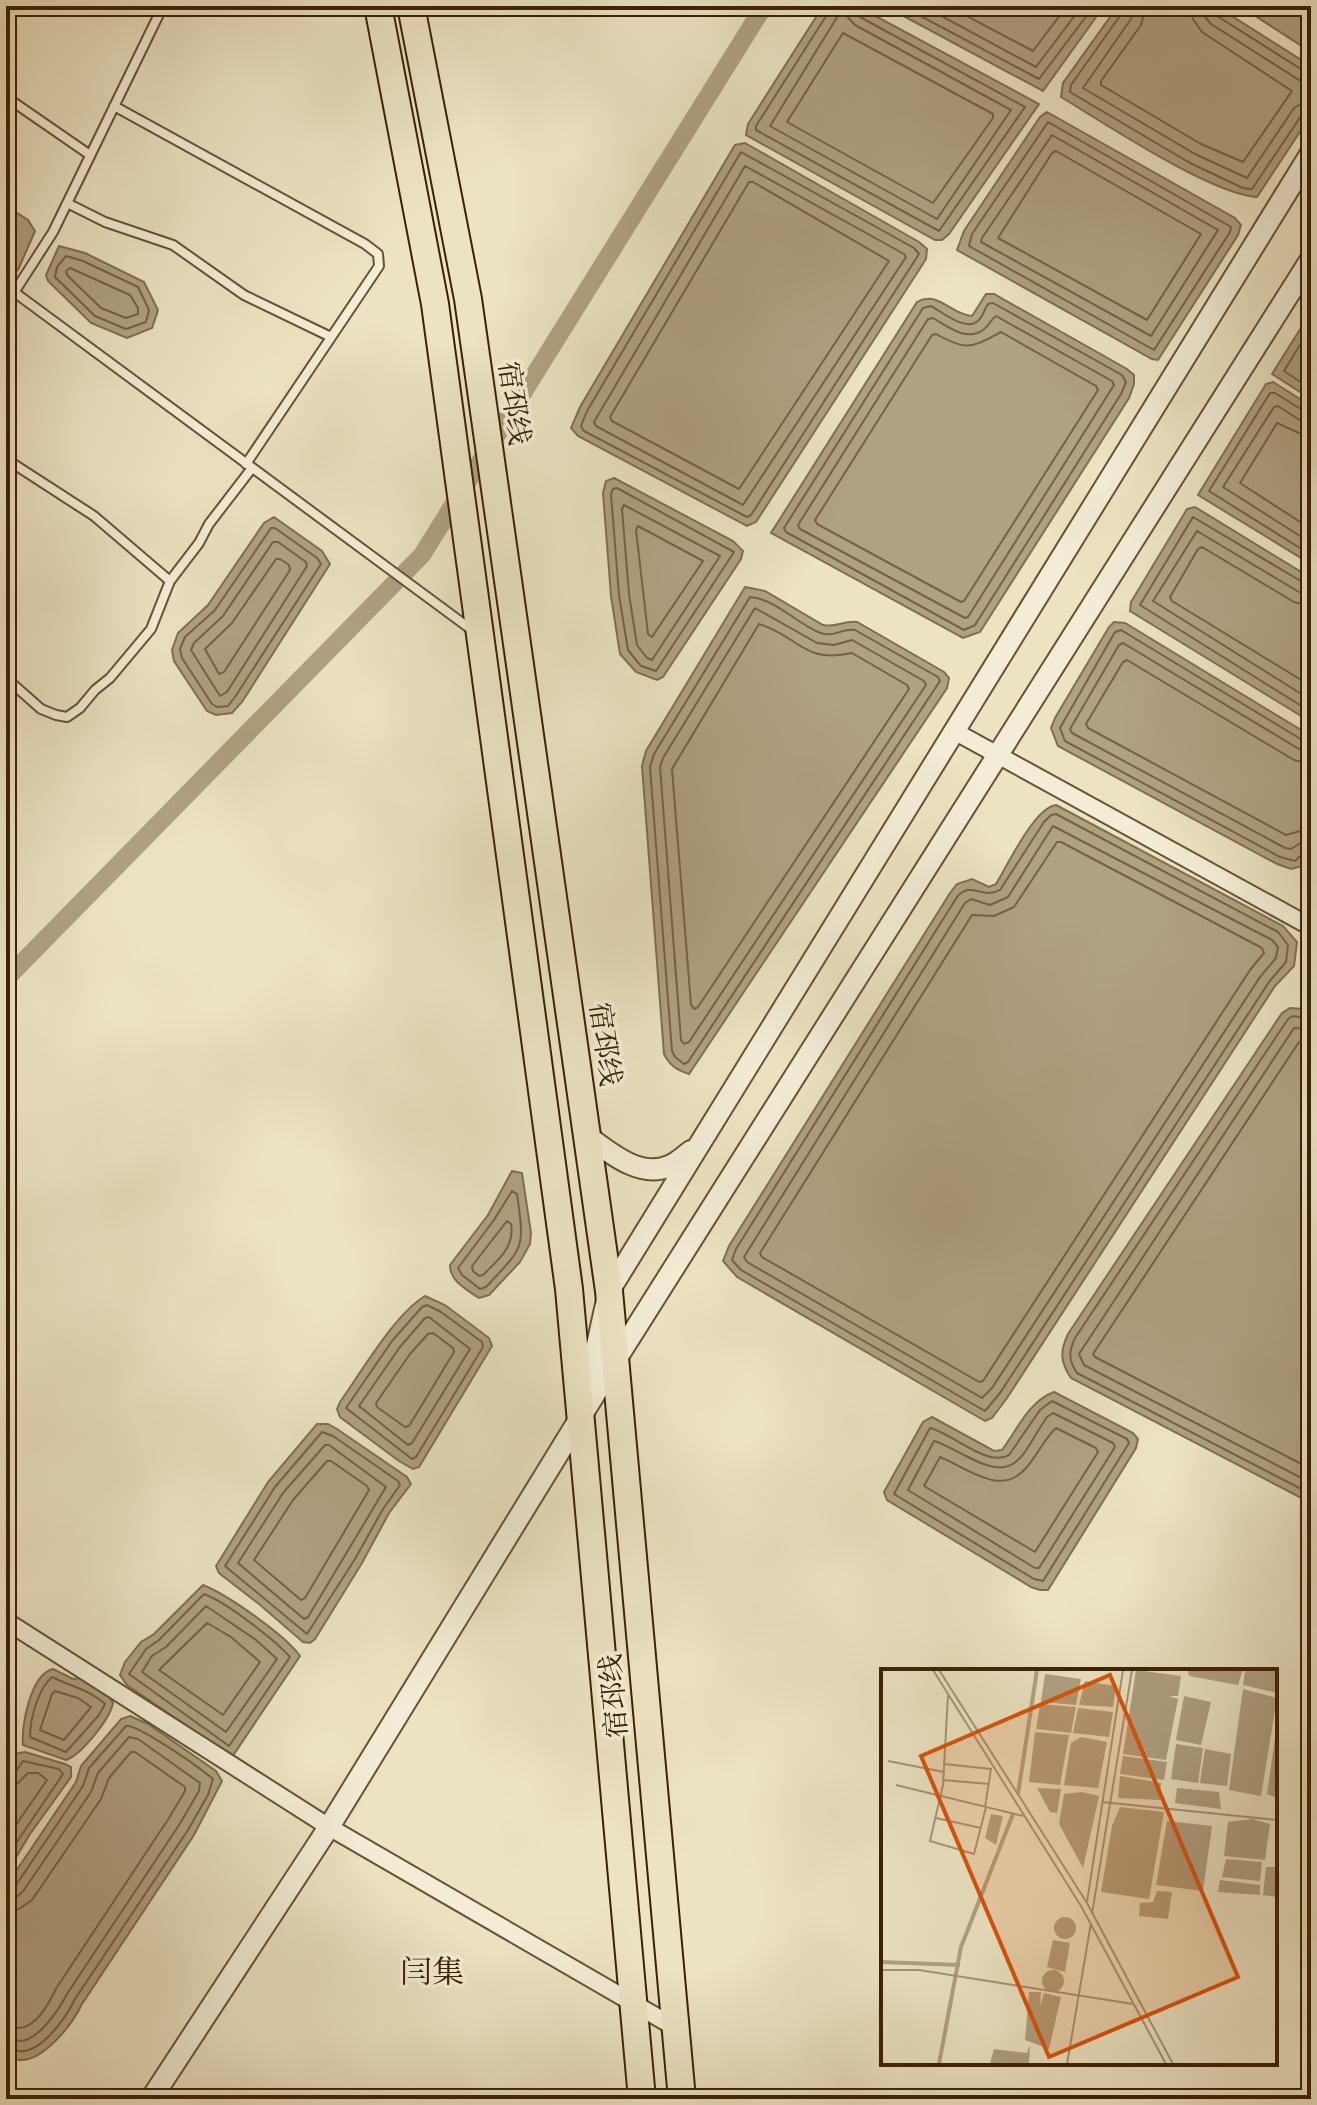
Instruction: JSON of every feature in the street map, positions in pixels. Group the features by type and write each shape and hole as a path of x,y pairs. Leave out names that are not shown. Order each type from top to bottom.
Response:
{"main road":[{"name":"宿邳线","path":"378,6 435,304 569,1289 642,2099"},
{"name":"宿邳线","path":"411,6 468,299 609,1291 682,2099"}],"street":[{"path":"581,1421 609,1291 1311,153"},
{"path":"151,2099 329,1827 581,1421 615,1361 1311,259"},
{"path":"954,731 1311,927"},
{"path":"587,1136 615,1157 650,1169 668,1167 698,1147"},
{"path":"6,1621 329,1827 676,2028"}],"lane":[{"path":"6,305 53,232 163,6"},
{"path":"6,97 90,155"},
{"path":"6,678 41,709 67,717 80,708 136,649 151,629 170,581 199,543 379,266 378,254 365,244 114,106"},
{"path":"67,203 105,222 173,245 244,295 331,337"},
{"path":"6,286 481,637"},
{"path":"6,459 94,516 170,581"}],"water":[{"path":"823,6 857,6 1039,104 942,240 935,240 746,135 748,124"},
{"path":"885,6 1104,6 1043,91"},
{"path":"1118,6 1216,6 1311,66 1311,115 1257,197 1237,193 1187,171 1061,97 1063,83"},
{"path":"1240,6 1311,6 1311,52"},
{"path":"1047,112 1235,218 1241,225 1238,235 1158,360 957,250 964,231 1040,117"},
{"path":"745,143 927,249 926,259 756,522 747,526 578,436 571,428 580,407 735,145"},
{"path":"6,206 28,220 35,231 18,270 12,274 6,274"},
{"path":"59,246 85,253 144,282 158,310 152,328 127,338 91,323 48,281 46,275"},
{"path":"986,294 994,294 1127,369 1134,375 1134,384 1129,398 980,632 963,638 771,533 917,302 932,299 972,316"},
{"path":"1311,312 1311,399 1272,374"},
{"path":"1273,382 1311,406 1311,564 1198,495 1266,384"},
{"path":"614,478 733,541 743,551 741,559 663,677 657,680 636,672 620,654 611,596 603,493 606,481"},
{"path":"1195,507 1311,578 1311,722 1130,611 1131,602 1187,509"},
{"path":"274,517 322,551 330,564 242,702 232,713 216,715 207,711 174,661 172,650 178,633 208,605 264,523"},
{"path":"745,587 765,591 823,625 857,622 944,672 949,678 947,688 689,1074 674,1067 664,1054 642,766 646,751"},
{"path":"1114,622 1125,623 1311,736 1311,853 1303,866 1291,869 1277,864 1058,746 1051,728 1055,718"},
{"path":"1056,805 1283,926 1297,942 1294,966 1275,986 1007,1398 992,1418 985,1421 737,1277 723,1261 729,1246 950,893 957,884 972,879 989,887 996,884 1031,826 1048,808"},
{"path":"1290,1008 1311,1012 1311,1503 1071,1378 1062,1356 1068,1334 1282,1013"},
{"path":"512,1171 522,1173 530,1244 520,1262 489,1295 479,1298 456,1280 450,1265 488,1215"},
{"path":"425,1296 445,1305 489,1338 492,1346 419,1467 413,1469 340,1417 337,1409 390,1330"},
{"path":"1054,1392 1133,1433 1138,1439 1136,1448 1048,1590 1031,1587 887,1500 884,1492 923,1422 932,1417 994,1451 1002,1450 1037,1402"},
{"path":"317,1424 328,1424 337,1429 407,1477 411,1484 389,1513 362,1563 310,1643 303,1642 219,1573 216,1566 268,1482"},
{"path":"203,1585 255,1616 300,1656 232,1757 127,1685 120,1675 125,1662 141,1642 154,1634"},
{"path":"53,1669 73,1679 81,1678 108,1695 113,1703 94,1736 66,1760 23,1745 26,1713 33,1690 45,1673"},
{"path":"130,1716 148,1724 216,1771 222,1781 194,1835 72,2021 48,2048 29,2059 17,2060 6,2055 6,1886 76,1782 81,1766 121,1719"},
{"path":"25,1752 71,1767 71,1777 6,1874 6,1778 14,1754"}],"waterway":[{"path":"6,979 422,555 764,6"}],"district":[{"name":"闫集","path":"432,1972"}]}
